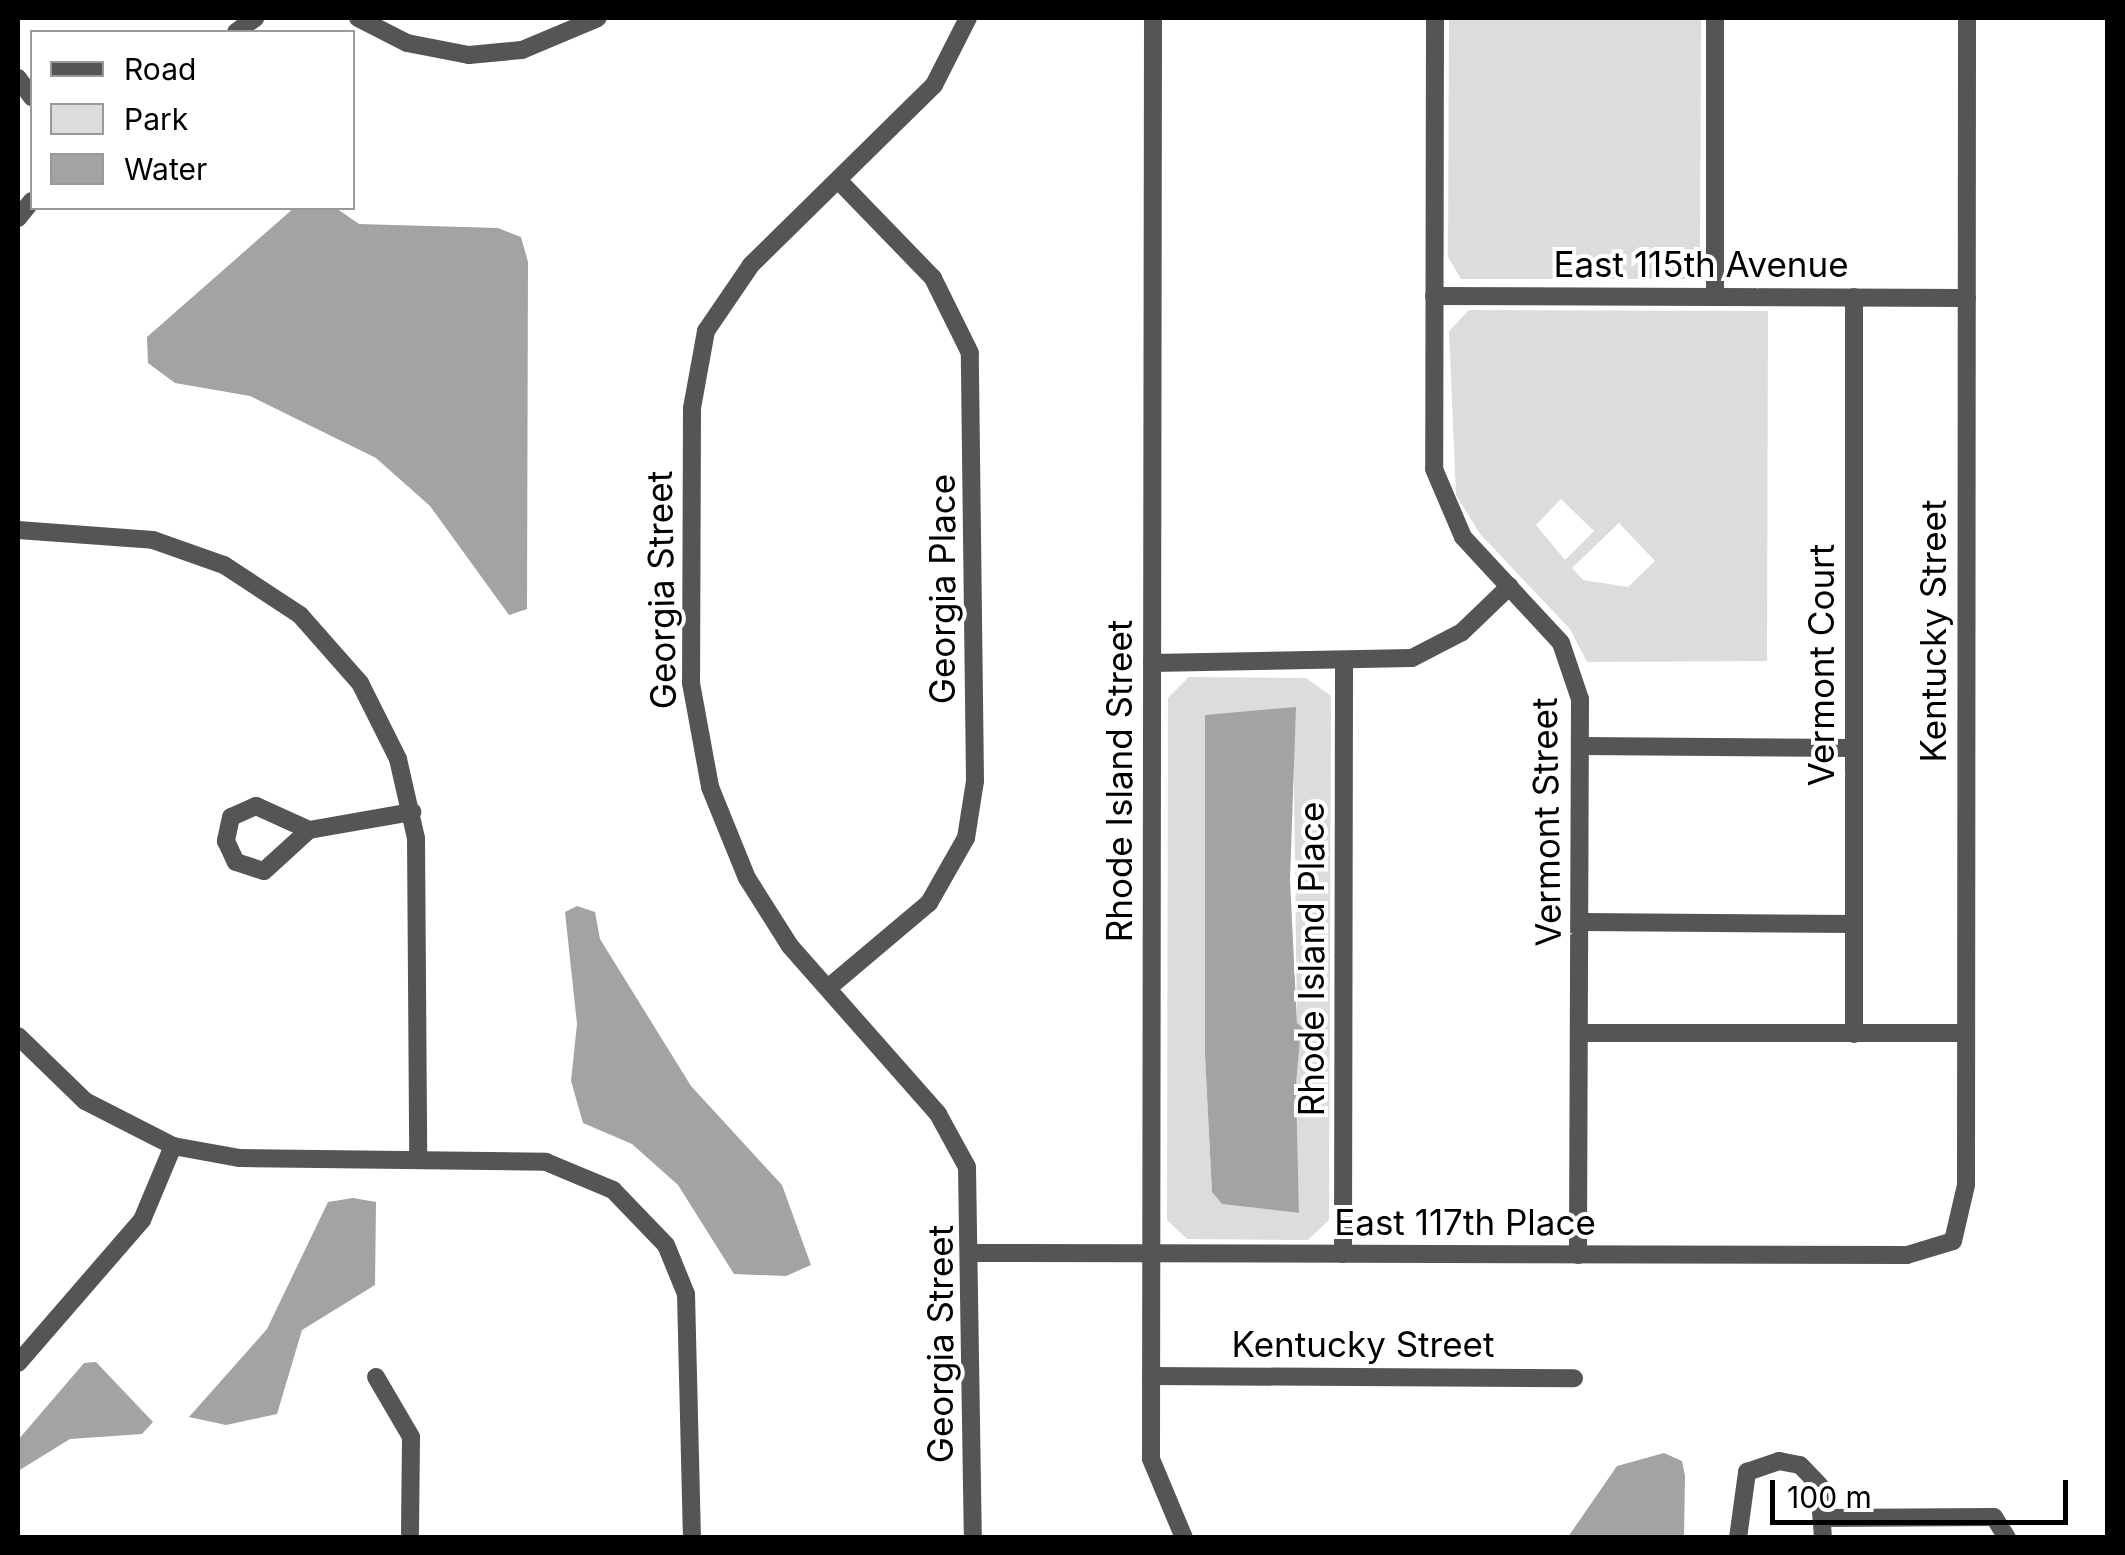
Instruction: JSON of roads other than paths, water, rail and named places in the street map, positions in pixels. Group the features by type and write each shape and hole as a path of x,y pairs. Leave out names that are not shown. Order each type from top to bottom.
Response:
{"street":[{"path":"358,18 407,43 469,55 522,50 598,18"},
{"name":"Georgia Street","path":"968,18 934,84 728,292 706,331 692,408 690,682 699,747 747,878 828,988 954,1137 971,1190 973,1538"},
{"name":"Rhode Island Street","path":"1153,18 1151,1459 1184,1538"},
{"name":"Vermont Street","path":"1435,18 1438,487 1454,524 1570,661 1581,746 1578,1255"},
{"path":"1715,296 1716,18"},
{"name":"Kentucky Street","path":"1953,1242 1965,1215 1967,18"},
{"name":"Georgia Place","path":"828,988 929,903 966,838 974,781 970,353 934,278 839,181"},
{"name":"East 115th Avenue","path":"1434,296 1967,298"},
{"name":"Vermont Court","path":"1854,297 1854,1034"},
{"path":"18,530 153,540 275,596 360,683 412,812 418,1160"},
{"path":"1152,663 1344,664 1436,648 1510,586"},
{"name":"Rhode Island Place","path":"1342,1254 1344,664"},
{"path":"1581,746 1853,748"},
{"path":"308,830 256,806 232,817 226,841 236,862 264,871 308,830 412,812"},
{"path":"1580,922 1854,924"},
{"path":"1581,1033 1965,1033"},
{"path":"18,1036 85,1101 172,1146 240,1158 519,1159 571,1169 613,1190 675,1263 691,1327 692,1538"},
{"path":"18,1363 142,1220 172,1146"},
{"name":"East 117th Place","path":"974,1254 1927,1255 1953,1242"},
{"name":"Kentucky Street","path":"1151,1376 1574,1378"},
{"path":"376,1377 411,1438 410,1538"},
{"path":"1738,1538 1747,1472 1779,1460 1810,1472 1823,1528 1994,1518 2007,1538"}],"water":[{"path":"292,210 339,210 359,224 498,228 521,237 528,262 527,609 509,615 430,506 376,458 250,396 175,383 148,363 147,337"},
{"path":"1296,707 1290,880 1297,1023 1310,1035 1300,1039 1296,1085 1299,1213 1222,1204 1212,1192 1205,1055 1205,715"},
{"path":"577,906 595,912 600,939 691,1086 782,1185 811,1265 786,1276 734,1274 678,1185 632,1144 583,1123 571,1081 577,1024 565,912"},
{"path":"353,1198 376,1202 375,1285 302,1330 277,1414 226,1425 189,1417 267,1329 328,1202"},
{"path":"96,1362 153,1422 142,1434 70,1439 18,1471 18,1440 84,1363"},
{"path":"1664,1453 1682,1461 1684,1537 1568,1537 1617,1466"}]}
